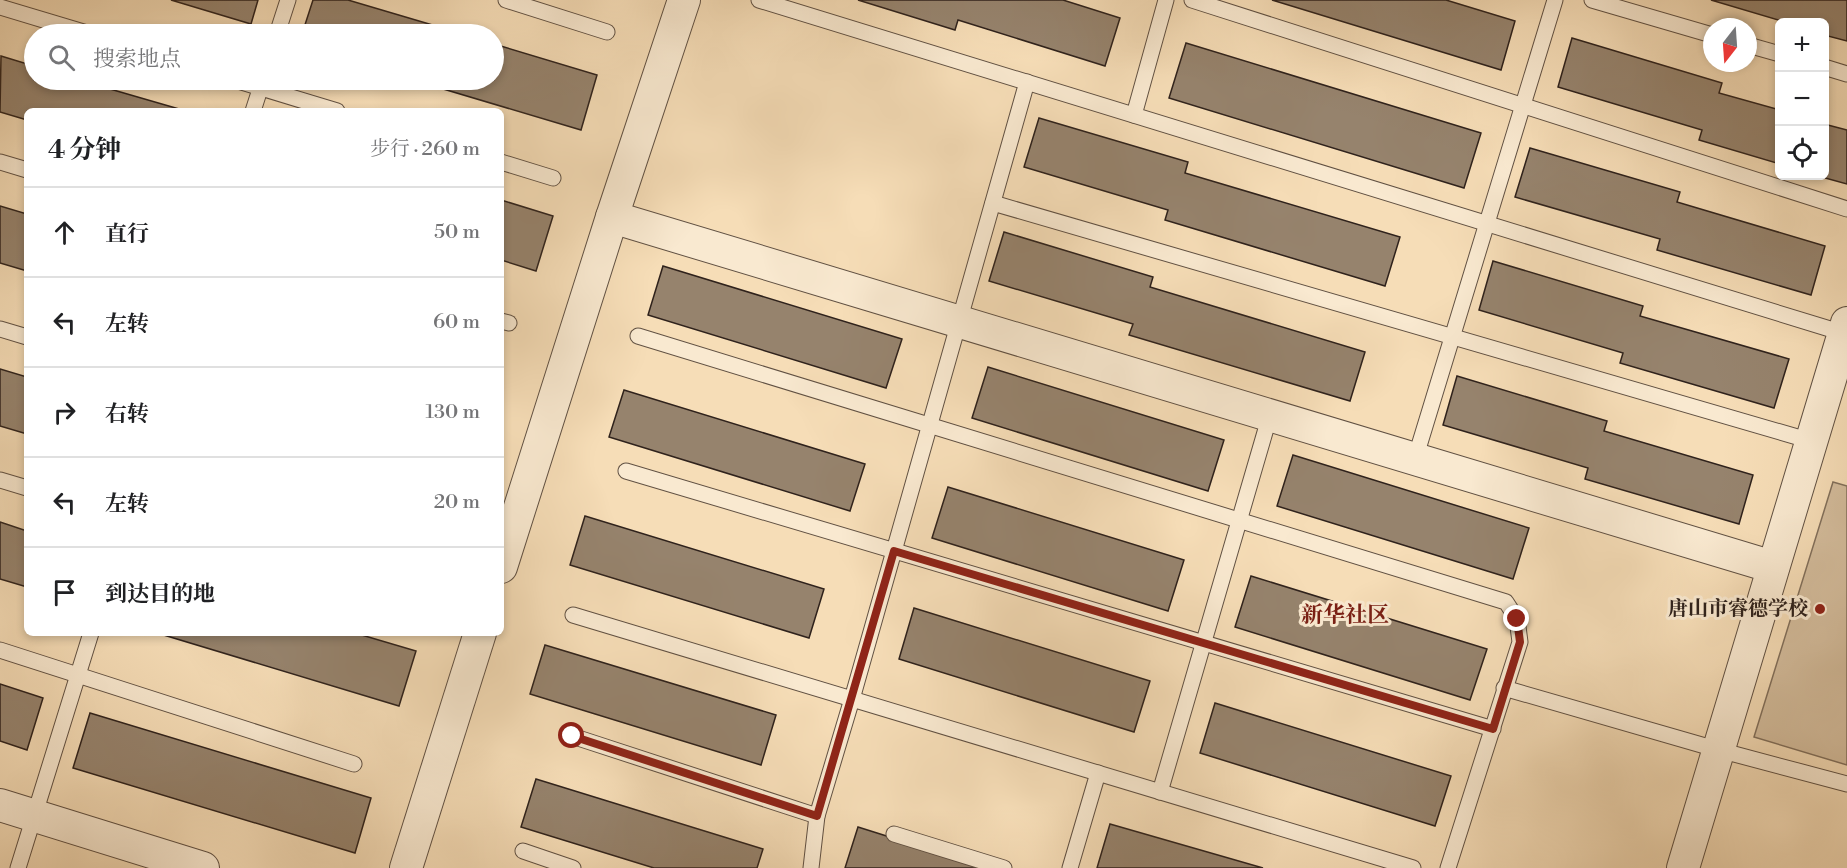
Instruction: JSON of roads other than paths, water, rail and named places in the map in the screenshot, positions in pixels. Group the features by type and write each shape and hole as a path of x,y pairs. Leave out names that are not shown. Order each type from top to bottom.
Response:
{"street":[{"path":"504,558 684,0"},
{"path":"612,218 1773,567"},
{"path":"1683,868 1845,328"},
{"path":"405,868 479,636"},
{"path":"0,805 203,868"}],"lane":[{"path":"280,24 288,0"},
{"path":"506,0 607,32"},
{"path":"759,0 1487,224 1845,328"},
{"path":"1134,115 1166,0"},
{"path":"1192,0 1847,209"},
{"path":"1415,459 1554,0"},
{"path":"1592,0 1632,6 1703,32"},
{"path":"0,7 57,24"},
{"path":"1757,48 1775,53"},
{"path":"1829,69 1847,74"},
{"path":"811,868 817,816 1027,82"},
{"path":"254,108 260,90"},
{"path":"281,90 329,108"},
{"path":"0,162 24,169"},
{"path":"504,163 553,178"},
{"path":"993,203 1811,441"},
{"path":"0,329 24,336"},
{"path":"638,336 1506,602 1517,619 1520,642 1448,868"},
{"path":"1160,792 1270,415"},
{"path":"626,471 1493,729"},
{"path":"0,480 24,487"},
{"path":"573,615 1413,868"},
{"path":"18,868 90,636"},
{"path":"0,650 354,764"},
{"path":"1504,688 1847,784"},
{"path":"572,736 817,816"},
{"path":"1070,868 1098,773"},
{"path":"894,834 1004,868"},
{"path":"523,851 573,868"}],"place":[{"name":"唐山市睿德学校","path":"1820,609"}],"district":[{"name":"新华社区","path":"1345,615"}]}
